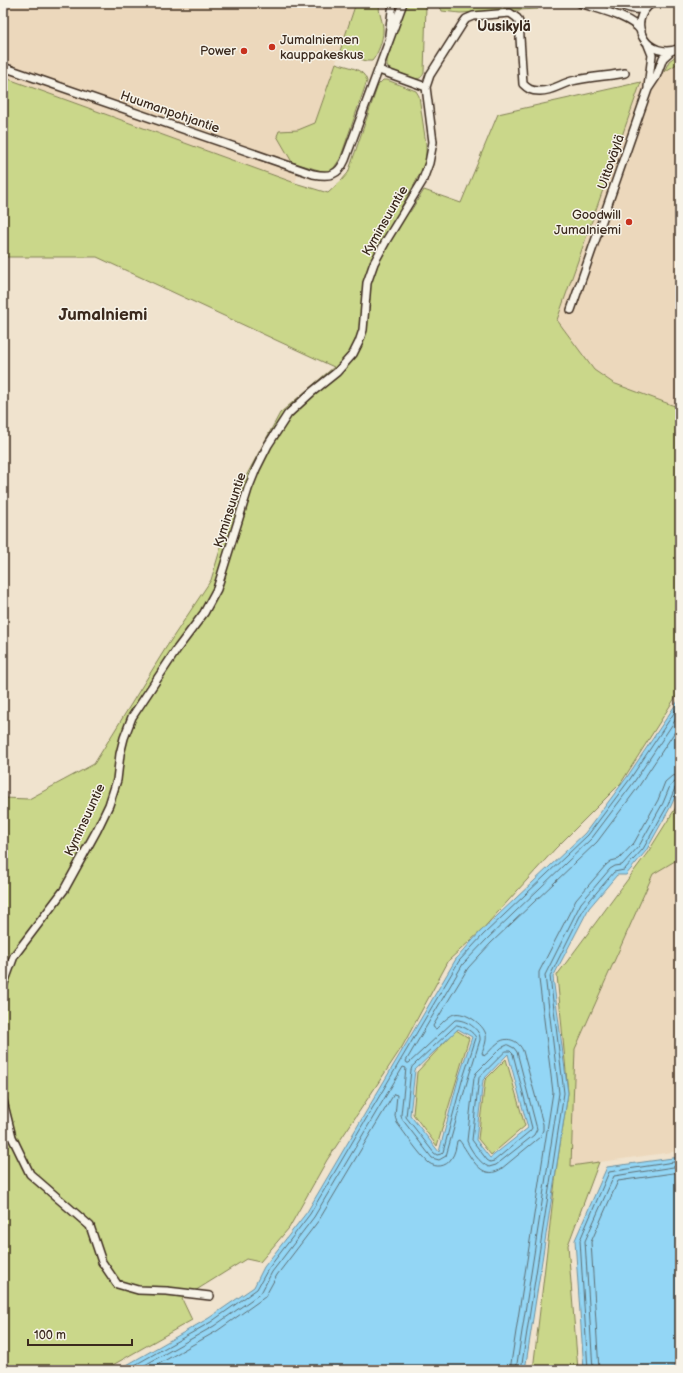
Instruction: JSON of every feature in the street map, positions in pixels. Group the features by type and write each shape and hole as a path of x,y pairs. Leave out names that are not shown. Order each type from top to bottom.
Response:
{"street":[{"path":"389,43 393,3"},
{"path":"403,3 379,70 426,87 430,75 446,47 466,19 473,16 510,13 517,18 518,22 523,84 527,89 541,92 550,90 563,83 576,80 625,73"},
{"path":"580,3 625,19 636,25 642,35"},
{"path":"616,3 637,9 643,8 652,3"},
{"path":"642,35 640,26 641,17 652,3"},
{"name":"Uittoväylä","path":"572,310 648,89 652,55 651,50 642,35"},
{"path":"646,43 662,51 671,51 680,48"},
{"name":"Uittoväylä","path":"648,89 656,76 663,58 671,51"},
{"name":"Huumanpohjantie","path":"3,67 313,174 323,176 330,175 342,168 379,70"},
{"name":"Kyminsuuntie","path":"3,986 14,956 64,890 97,830 117,780 120,754 132,717 177,649 204,613 217,589 248,490 256,469 268,445 288,414 337,372 353,354 359,342 363,330 367,283 374,263 422,182 429,163 433,142 426,87"},
{"path":"3,1101 12,1137 30,1174 90,1226 102,1262 117,1284 138,1290 167,1291 210,1296"}],"shaded area":[{"path":"3,3 356,3 295,183 3,77"},
{"path":"680,62 680,408 613,383 594,370 557,320 641,82"},
{"path":"680,858 680,1151 571,1166 575,1049 653,874"}],"green space":[{"path":"356,3 380,3 379,10 383,27 383,35 378,51 372,61 366,61 340,51"},
{"path":"406,3 425,3 426,5 424,73 421,78 417,79 390,70 387,66 387,60"},
{"path":"438,3 536,3 538,9 460,13 442,11"},
{"path":"680,53 680,62 664,72 669,61"},
{"path":"336,63 359,71 367,81 340,159 333,169 325,172 292,162 277,136 279,131 298,130 315,123"},
{"path":"3,77 295,183 328,193 348,173 378,85 383,80 387,80 416,91 419,96 426,144 426,161 401,207 410,212 424,190 461,203 498,114 641,82 557,320 594,370 613,383 680,408 680,693 675,698 621,783 555,849 480,932 449,960 402,1047 327,1160 289,1228 260,1262 246,1259 182,1299 192,1320 104,1370 3,1370 3,798 29,799 94,764 167,646 211,580 237,493 280,413 334,367 97,257 3,257"},
{"path":"680,801 680,858 653,874 575,1049 571,1166 599,1162 568,1245 578,1370 533,1370 557,1164 568,1093 557,975 648,852"},
{"path":"456,1030 469,1038 437,1146 413,1114 417,1072"},
{"path":"506,1059 525,1126 491,1155 478,1139 485,1080"}],"water":[{"path":"680,698 680,786 671,806 646,851 626,875 617,875 589,908 553,977 568,1093 525,1370 118,1370 209,1318 254,1287 264,1267 307,1212 456,959 480,932 585,833 627,777","holes":["458,1029 472,1037 458,1080 439,1152 410,1115 415,1070","508,1054 528,1128 490,1158 476,1140 483,1080"]},
{"path":"680,1157 680,1365 662,1370 584,1370 575,1240 607,1167"}],"place":[{"name":"Jumalniemen kauppakeskus","path":"272,47"},
{"name":"Power","path":"244,51"},
{"name":"Goodwill Jumalniemi","path":"629,222"}],"district":[{"name":"Uusikylä","path":"504,26"},
{"name":"Jumalniemi","path":"103,315"}]}
